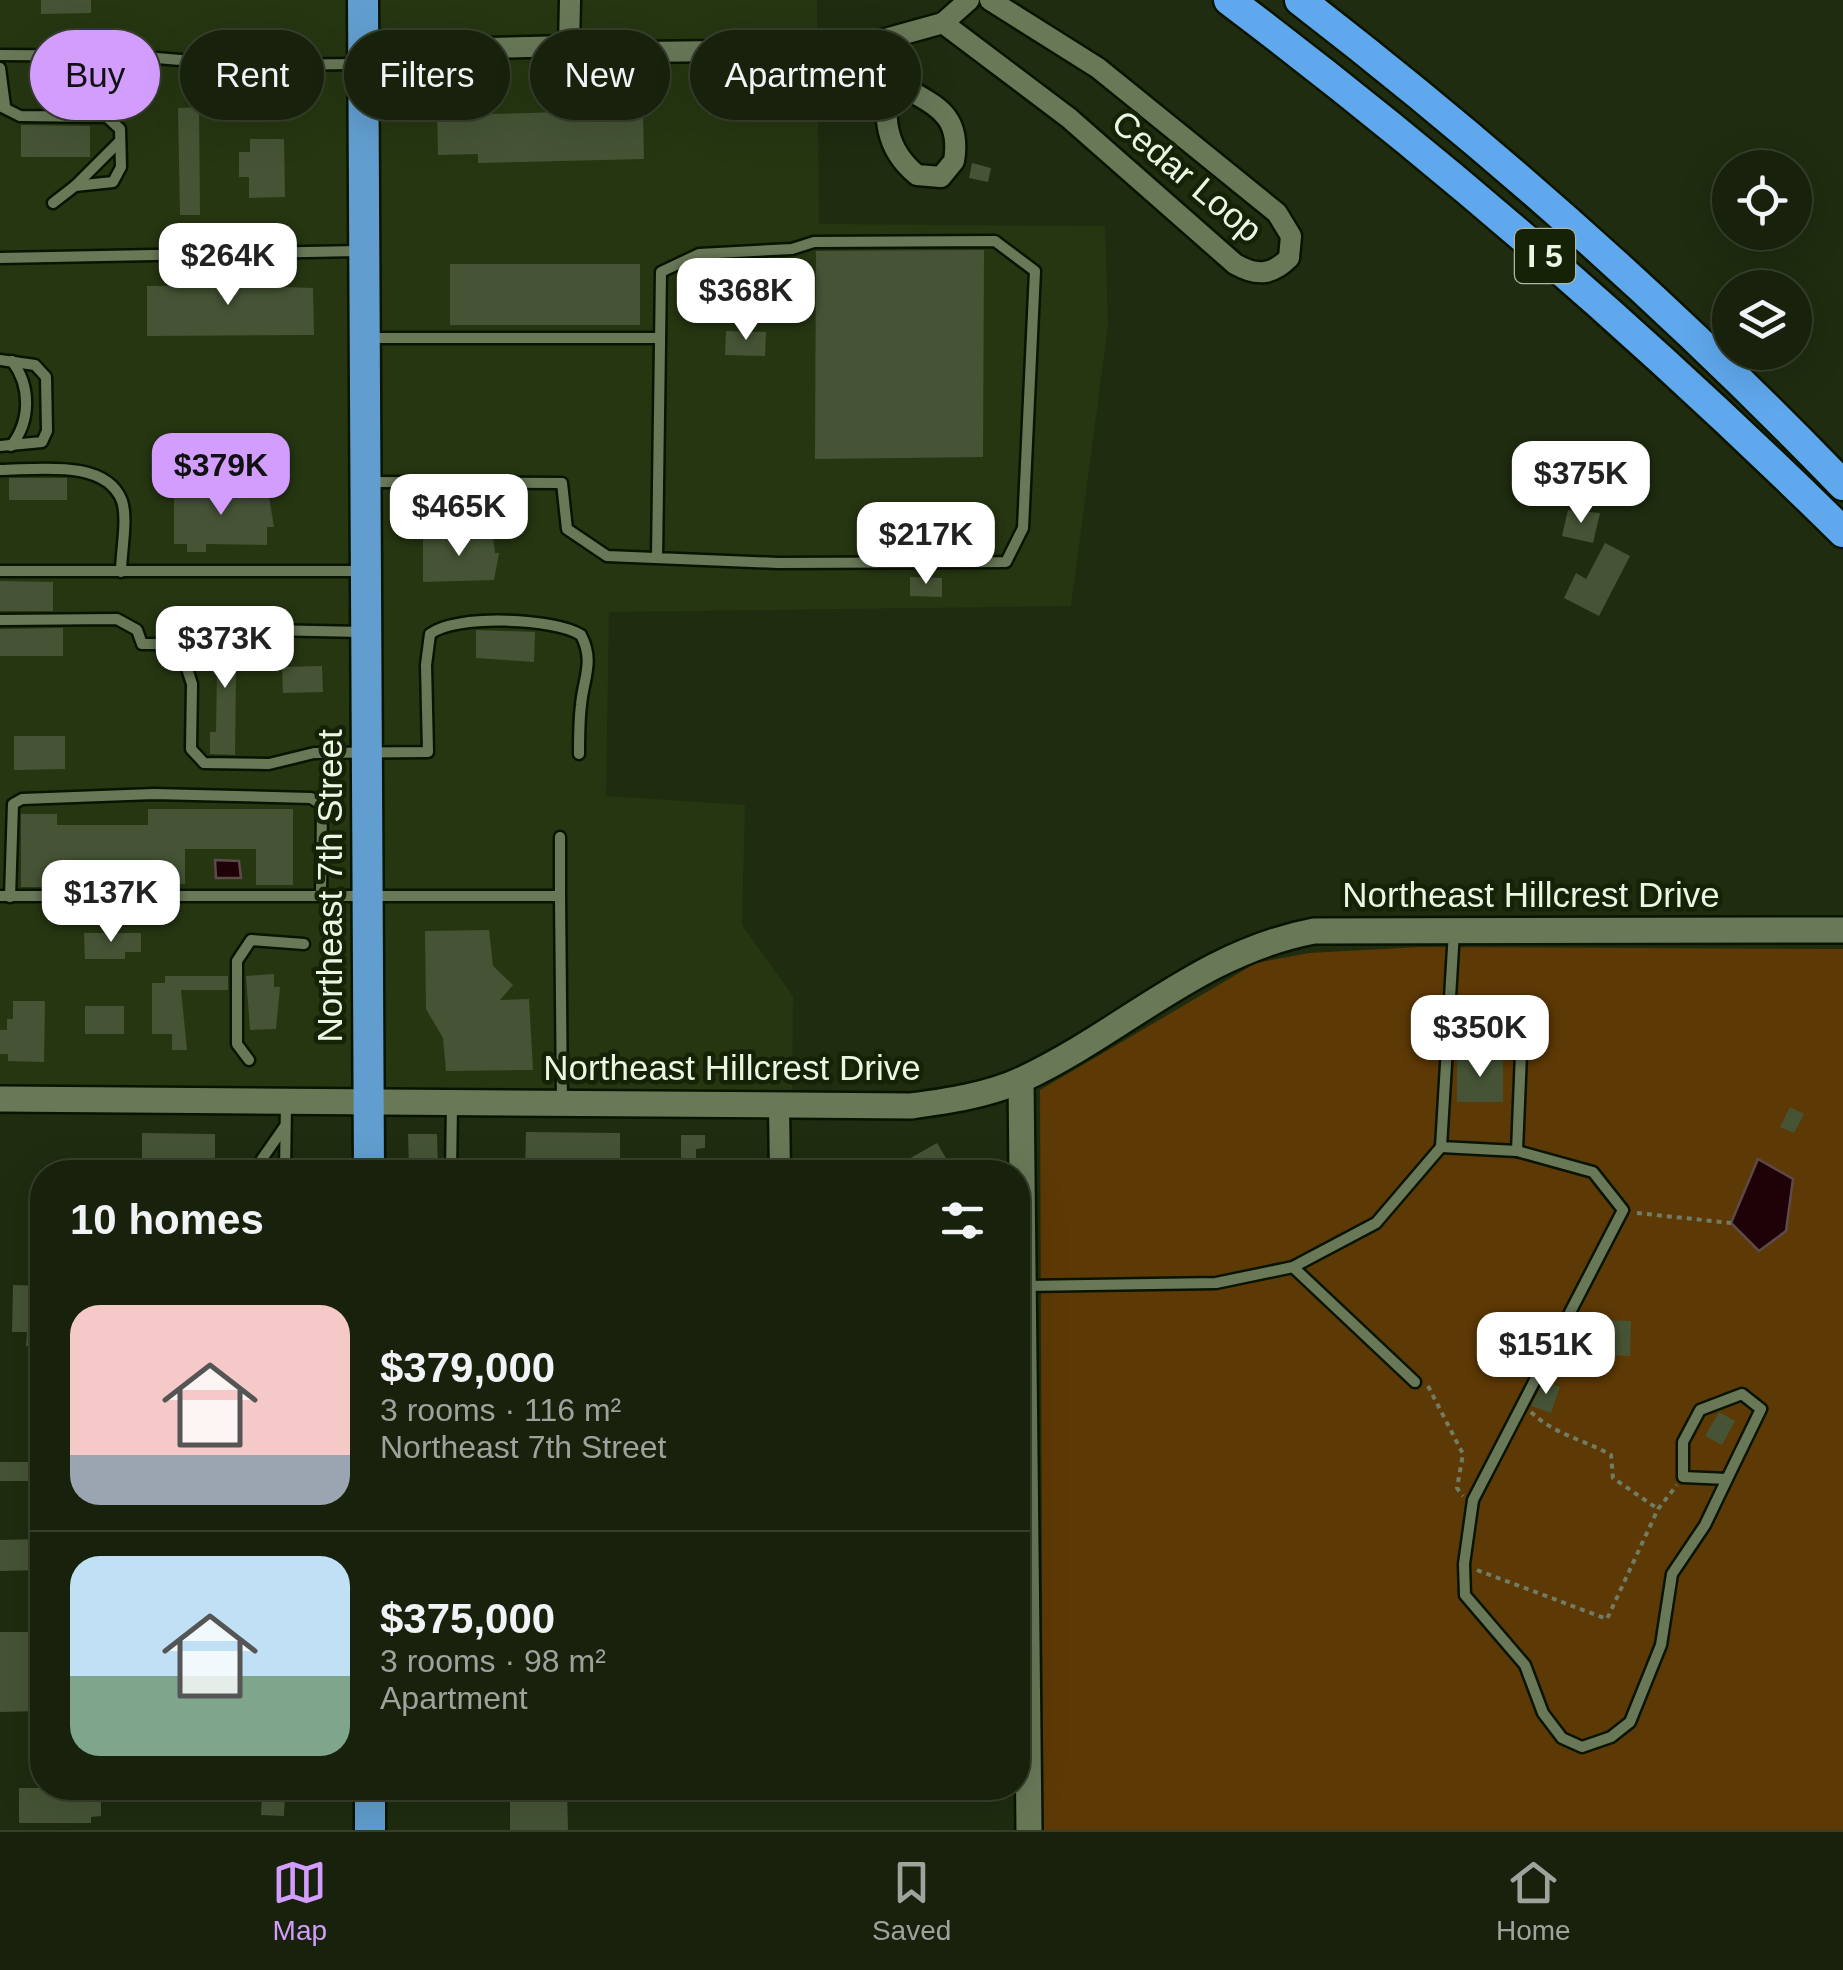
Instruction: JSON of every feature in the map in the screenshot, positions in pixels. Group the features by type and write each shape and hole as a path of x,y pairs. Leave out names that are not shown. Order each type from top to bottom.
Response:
{"highway":[{"name":"Northeast 7th Street","path":"363,0 364,30"},
{"name":"I 5","path":"1300,0 1434,104 1748,387 1843,485"},
{"name":"I 5","path":"1233,5 1438,164 1582,288 1843,532"},
{"name":"Northeast 7th Street","path":"364,120 368,1160"},
{"path":"370,1800 370,1830"}],"street":[{"path":"570,0 570,30"},
{"path":"920,30 942,24 969,0"},
{"name":"Cedar Loop","path":"942,24 1083,130 1235,264 1256,274 1269,273 1288,258 1290,236 1277,213 1098,68 990,0"},
{"path":"888,77 938,107 952,125 954,161 941,177 917,176 892,147 885,109 888,77"},
{"name":"Northeast Hillcrest Drive","path":"0,1099 286,1113 368,1103 911,1106 1021,1080 1215,963 1266,940 1314,930 1843,930"},
{"path":"1021,1080 1022,1160"},
{"path":"779,1107 780,1160"},
{"path":"1030,1800 1030,1830"}],"lane":[{"path":"0,55 30,55"},
{"path":"160,58 241,65 344,58"},
{"path":"0,68 2,106 20,116 107,118 120,129 122,167 112,182 74,186"},
{"path":"54,203 120,141"},
{"path":"366,482 562,483 567,529 607,556 778,564 1006,562 1022,528 1036,271 994,241 814,242 792,249 699,254 661,272 657,558"},
{"path":"0,258 364,251"},
{"path":"365,338 659,338"},
{"path":"6,360 35,365 46,377 47,431 42,442 6,446"},
{"path":"6,360 25,378 25,428 6,446"},
{"path":"0,470 90,474 122,502 121,572"},
{"path":"0,571 366,571"},
{"path":"0,620 117,619 137,630 142,644 179,644 211,629 366,632"},
{"path":"179,644 192,684 192,750 204,763 269,764 314,753 428,752 427,642 440,626 454,622 553,624 581,635 588,658 578,754"},
{"path":"321,896 322,805 311,798 154,794 22,799 13,804 5,896 321,896 367,896 560,896"},
{"path":"560,837 562,1105"},
{"path":"1030,1286 1216,1284 1293,1267 1376,1223 1441,1147 1454,931"},
{"path":"250,1060 237,1044 236,960 252,940 304,944"},
{"path":"1447,1023 1522,1030 1517,1151"},
{"path":"452,1104 452,1160"},
{"path":"283,1158 286,1113"},
{"path":"262,1160 286,1113"},
{"path":"1441,1147 1517,1151 1593,1172 1623,1210 1521,1403 1472,1507 1464,1564 1465,1595 1525,1665 1543,1713 1562,1738 1582,1747 1612,1737 1630,1722 1661,1645 1672,1574 1727,1479 1760,1409 1742,1394 1700,1410 1683,1442 1683,1478 1727,1479"},
{"path":"1293,1267 1414,1382"}],"path":[{"path":"1623,1210 1731,1223"},
{"path":"1414,1382 1429,1386 1462,1454 1457,1488 1472,1507"},
{"path":"1521,1403 1551,1432 1586,1441 1611,1455 1613,1478 1658,1509"},
{"path":"1464,1564 1608,1619 1658,1509 1683,1478"}],"shaded area":[{"path":"0,0 817,0 817,30 690,30 690,120 818,120 819,224 1105,226 1108,326 1071,606 609,612 606,796 745,805 742,925 793,996 792,1096 0,1103"},
{"path":"215,860 239,861 241,878 216,878"},
{"path":"1419,947 1843,949 1843,1830 1043,1830 1040,1090 1256,963 1309,953"},
{"path":"1758,1159 1793,1179 1786,1231 1759,1251 1731,1223"}],"building":[{"path":"41,0 91,0 91,13 41,14"},
{"path":"178,108 180,120 199,120 200,215 180,215"},
{"path":"510,113 530,113 530,120 643,120 644,159 478,163 478,154 438,155 437,120 510,120"},
{"path":"21,125 90,126 90,157 21,157"},
{"path":"250,139 284,139 285,197 249,198 249,177 239,177 239,152 250,152"},
{"path":"972,163 991,168 988,182 969,178"},
{"path":"984,250 983,457 815,459 816,251"},
{"path":"219,262 219,285 313,288 314,335 147,336 147,286 192,286 192,263"},
{"path":"450,264 640,264 640,325 450,325"},
{"path":"726,331 766,332 765,356 725,355"},
{"path":"9,478 67,478 67,500 9,500"},
{"path":"174,491 268,491 274,527 267,527 267,545 206,544 206,552 187,552 187,544 174,544"},
{"path":"1568,510 1600,513 1593,543 1562,536"},
{"path":"423,537 493,537 495,553 499,553 494,580 423,582"},
{"path":"1605,543 1630,556 1599,616 1564,598 1576,573 1586,579"},
{"path":"910,577 942,578 942,597 910,596"},
{"path":"0,581 53,582 53,611 0,611"},
{"path":"63,628 63,656 0,656 0,629"},
{"path":"476,630 535,632 534,662 476,658"},
{"path":"242,638 242,670 236,670 235,755 210,754 210,732 216,732 217,671 206,671 206,641"},
{"path":"322,666 323,692 283,693 282,667"},
{"path":"14,736 65,736 65,769 14,770"},
{"path":"148,809 293,809 293,885 256,885 256,849 185,849 185,884 149,884 148,862 58,862 58,887 21,887 21,814 57,814 57,825 148,825"},
{"path":"489,930 493,966 513,985 500,1000 529,999 533,1070 446,1071 443,1038 426,1009 425,931"},
{"path":"84,933 141,933 141,952 125,952 125,959 85,959"},
{"path":"274,974 274,987 280,987 276,1029 250,1030 246,976"},
{"path":"165,976 228,976 228,990 181,990 187,1050 172,1050 172,1034 152,1034 152,983 165,983"},
{"path":"13,1001 45,1001 44,1062 8,1061 8,1054 0,1054 0,1030 7,1030 7,1019 13,1019"},
{"path":"85,1006 124,1006 124,1034 85,1034"},
{"path":"1457,1058 1503,1058 1503,1102 1457,1102"},
{"path":"1790,1107 1804,1114 1794,1133 1780,1127"},
{"path":"526,1132 620,1133 620,1160 525,1160"},
{"path":"142,1133 215,1134 215,1160 142,1160"},
{"path":"408,1134 437,1134 438,1160 409,1160"},
{"path":"681,1135 705,1135 705,1148 696,1149 696,1160 681,1160"},
{"path":"937,1143 947,1160 907,1160"},
{"path":"13,1285 30,1286 30,1346 26,1346 27,1332 12,1332"},
{"path":"1607,1320 1631,1321 1630,1356 1606,1355"},
{"path":"1544,1381 1560,1387 1551,1413 1531,1406"},
{"path":"1719,1412 1735,1421 1722,1445 1705,1436"},
{"path":"0,1462 30,1462 30,1481 0,1481"},
{"path":"30,1539 30,1570 0,1571 0,1540"},
{"path":"0,1632 30,1632 30,1711 0,1712"},
{"path":"19,1788 30,1788 30,1800 101,1800 101,1816 91,1817 91,1823 19,1823"},
{"path":"262,1800 285,1800 284,1816 261,1815"},
{"path":"510,1800 567,1800 568,1830 510,1830"}]}
